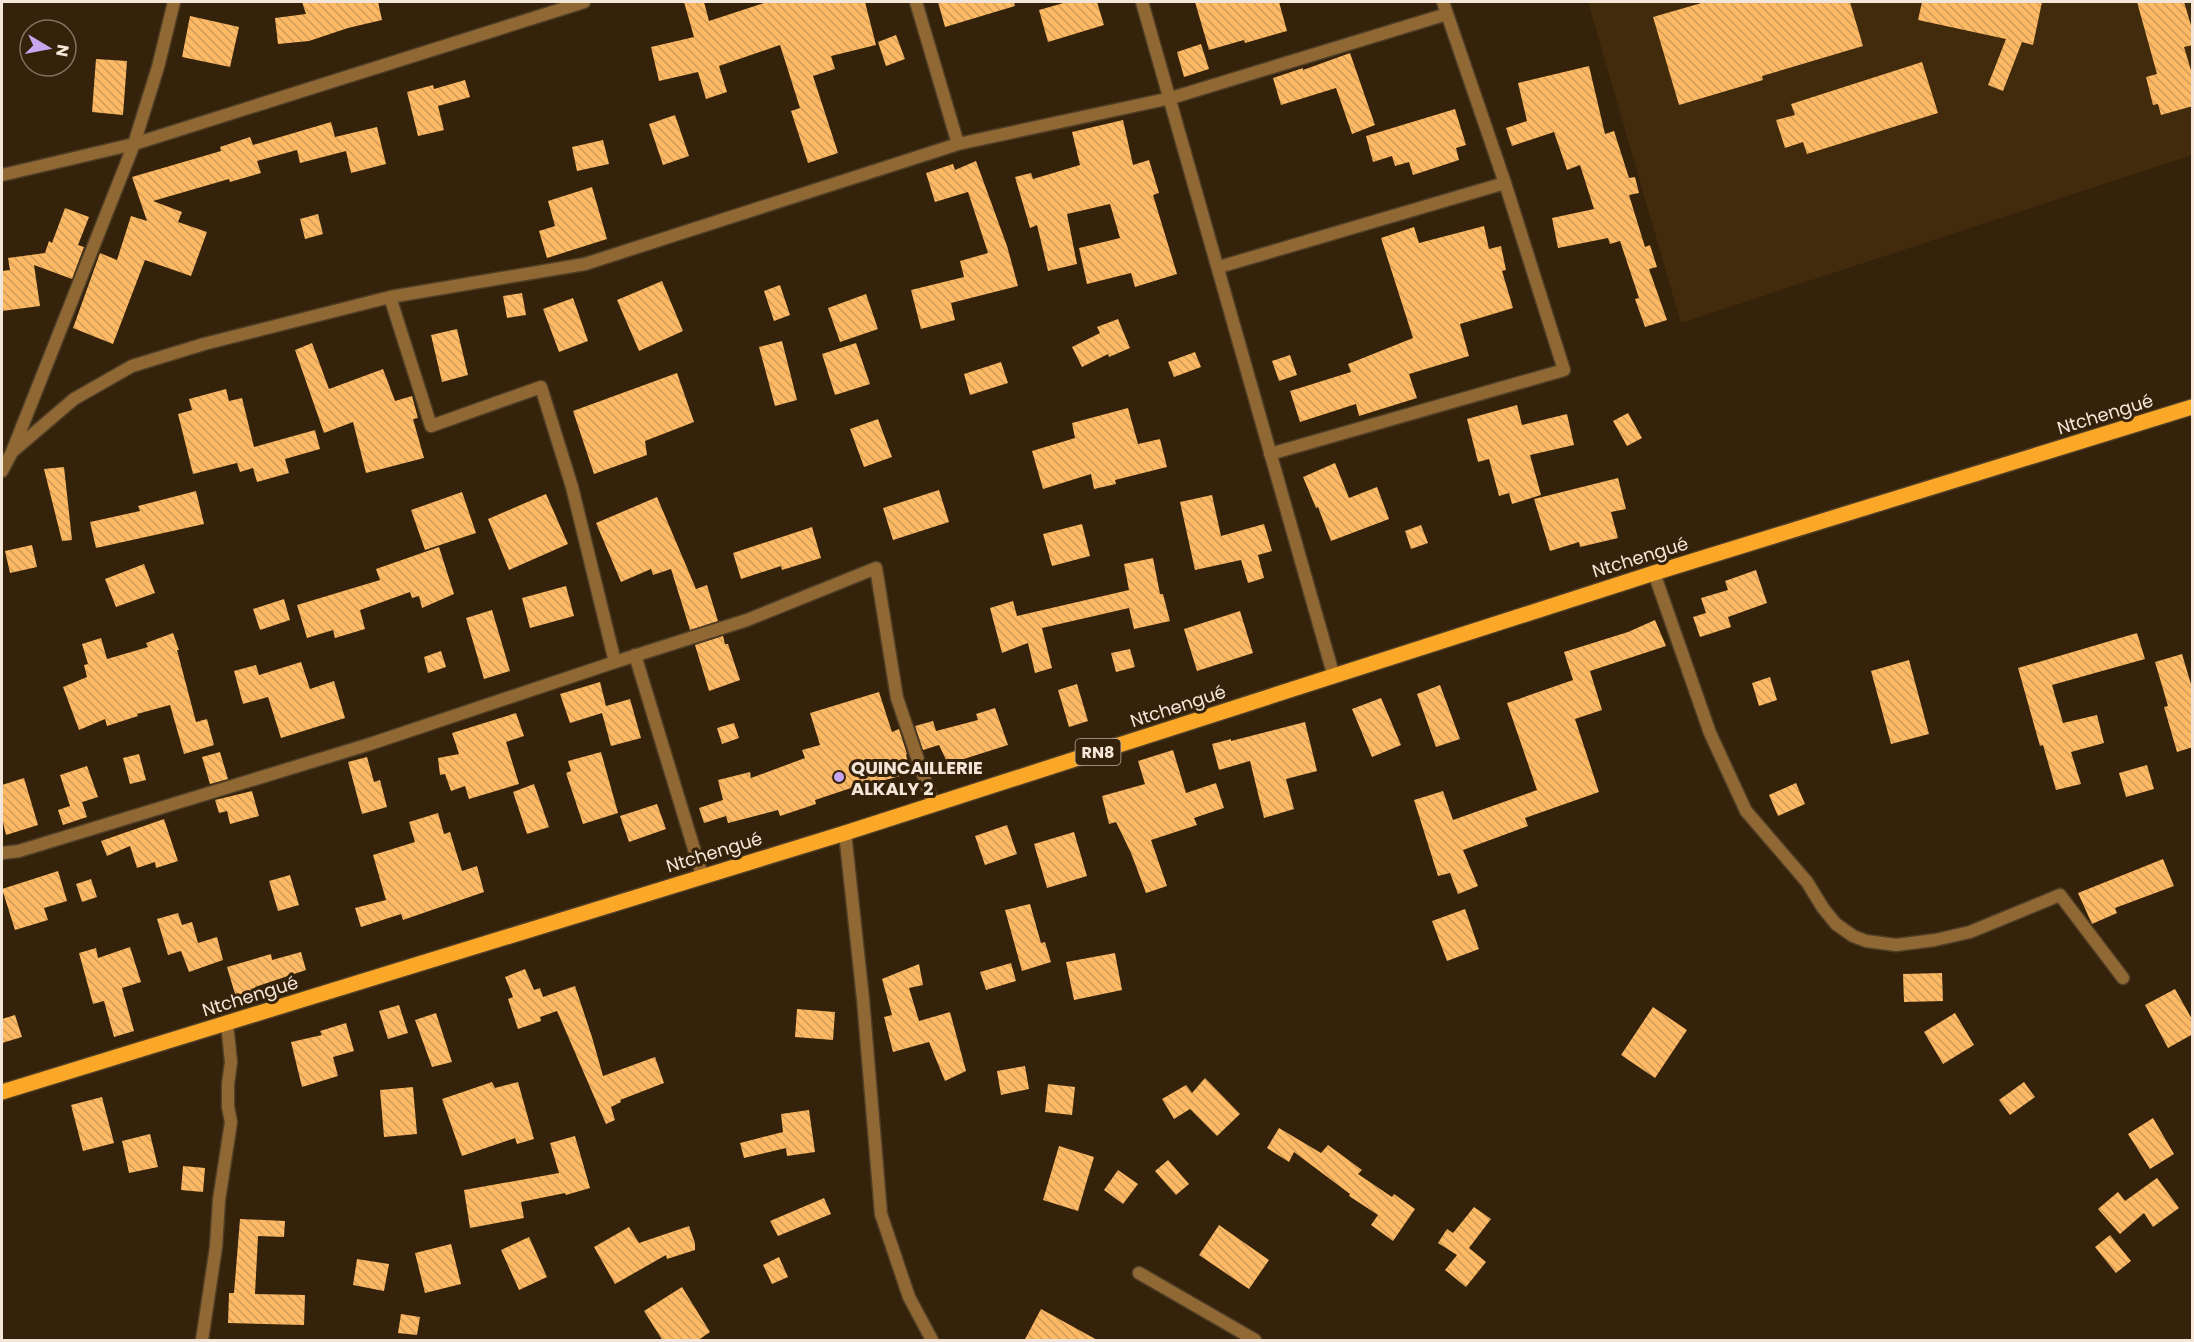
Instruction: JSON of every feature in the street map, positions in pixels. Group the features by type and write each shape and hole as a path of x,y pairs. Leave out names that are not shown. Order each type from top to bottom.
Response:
{"main road":[{"name":"Ntchengué","path":"2,1092 702,875 845,833 1654,573 2193,406"}],"street":[{"path":"2,175 134,144 584,2"},
{"path":"916,2 958,144"},
{"path":"1142,2 1334,676"},
{"path":"1270,454 1564,370 1505,183 1443,2"},
{"path":"2,471 12,453 134,144 159,67 170,4"},
{"path":"12,453 74,399 132,366 204,344 390,297 585,264 958,144 1171,98 1447,14"},
{"path":"1219,267 1505,183"},
{"path":"390,297 431,426 541,387 572,487 615,662"},
{"path":"2,853 19,851 370,744 747,620 876,568 897,698 933,804"},
{"path":"1654,573 1710,733 1746,811 1807,882 1836,924 1853,936 1866,941 1896,945 1935,940 1970,932 2060,895 2123,978"},
{"path":"635,655 702,875"},
{"path":"845,833 863,999 881,1214 909,1297 932,1341"},
{"path":"202,1341 231,1122 228,1107 228,1084 231,1062 227,1024"},
{"path":"1139,1273 1255,1341"}],"shaded area":[{"path":"1588,2 2192,2 2192,155 1681,323"}],"building":[{"path":"302,2 378,2 382,20 309,41 278,44 275,18 306,14"},
{"path":"684,2 704,2 709,21 767,2 865,2 876,45 831,56 835,69 813,76 838,153 808,163 791,111 800,108 780,45 719,66 727,92 706,99 698,72 659,81 651,47 694,37"},
{"path":"938,2 1014,2 1015,6 945,27"},
{"path":"1067,2 1097,2 1104,25 1048,42 1039,10"},
{"path":"1195,2 1279,2 1287,31 1209,50"},
{"path":"1705,2 1850,2 1863,46 1762,76 1763,80 1679,105 1653,17"},
{"path":"1922,2 2042,2 2033,45 2022,42 2003,91 1988,85 2006,39 1918,20"},
{"path":"2137,2 2184,2 2193,32 2193,45 2184,47 2193,77 2193,106 2161,115 2158,104 2153,105 2146,77 2157,74"},
{"path":"190,16 239,27 230,67 182,57"},
{"path":"896,35 905,59 886,66 878,42"},
{"path":"1201,44 1209,69 1184,77 1177,52"},
{"path":"1350,53 1375,125 1352,134 1336,88 1281,105 1273,78"},
{"path":"96,59 127,61 123,115 92,112"},
{"path":"1922,62 1938,113 1807,154 1803,142 1785,148 1776,120 1795,115 1791,104"},
{"path":"1589,66 1605,134 1614,131 1629,178 1635,177 1639,193 1629,195 1645,247 1650,245 1657,267 1649,269 1667,320 1645,327 1635,299 1639,298 1620,241 1610,244 1608,238 1558,248 1552,218 1594,209 1580,165 1567,170 1554,132 1512,146 1506,128 1527,121 1518,83"},
{"path":"465,80 470,97 438,106 444,130 418,136 407,92 433,85 434,89"},
{"path":"1455,109 1466,145 1456,148 1459,160 1413,175 1409,162 1395,166 1392,156 1373,162 1366,136"},
{"path":"675,115 689,156 663,165 649,124"},
{"path":"1123,120 1133,165 1149,160 1159,193 1153,195 1177,274 1135,287 1131,273 1087,284 1079,248 1120,238 1110,204 1067,214 1077,264 1048,271 1037,225 1030,228 1015,177 1031,173 1033,179 1080,165 1072,132"},
{"path":"331,122 335,137 377,127 386,164 351,173 346,151 300,163 297,150 257,161 261,173 230,182 229,179 153,201 182,212 178,222 207,232 191,276 145,260 113,344 73,328 100,253 117,260 131,216 147,221 132,177 221,151 220,147 250,137 253,145"},
{"path":"603,140 609,164 577,171 572,147"},
{"path":"976,161 1007,246 1018,286 951,303 955,320 921,329 911,290 964,277 960,261 988,253 968,192 935,202 926,173 953,164 955,170"},
{"path":"592,187 607,239 547,258 539,231 555,226 548,201"},
{"path":"65,208 89,217 78,245 84,247 72,279 34,265 40,306 2,311 2,271 10,270 8,258 45,253 49,241 52,243"},
{"path":"318,214 323,234 305,239 300,219"},
{"path":"1484,226 1489,249 1501,246 1506,270 1502,271 1513,308 1460,324 1469,356 1409,374 1417,398 1359,416 1356,404 1300,422 1290,391 1351,372 1348,364 1413,338 1381,238 1414,227 1419,243"},
{"path":"662,281 683,331 639,351 617,300"},
{"path":"780,285 790,315 774,321 764,291"},
{"path":"522,293 526,315 507,318 503,296"},
{"path":"866,294 878,329 840,342 828,308"},
{"path":"573,298 588,341 559,352 543,309"},
{"path":"1118,319 1130,348 1109,357 1108,354 1082,367 1072,347 1100,333 1097,327"},
{"path":"457,329 468,375 442,382 431,335"},
{"path":"782,341 797,400 775,406 759,347"},
{"path":"312,343 329,389 383,369 395,401 412,396 418,418 413,419 424,458 366,473 353,422 324,433 295,350"},
{"path":"856,343 870,384 835,395 822,354"},
{"path":"1195,352 1201,367 1174,377 1168,362"},
{"path":"1290,355 1297,375 1279,381 1272,361"},
{"path":"1001,362 1008,383 970,395 964,374"},
{"path":"677,373 694,422 645,441 647,455 594,474 573,411"},
{"path":"226,389 229,401 242,398 254,447 315,430 320,449 285,459 289,473 257,482 253,468 240,472 237,463 193,474 178,414 192,410 189,399"},
{"path":"1517,405 1522,425 1567,414 1574,445 1530,455 1541,495 1512,504 1509,493 1499,496 1489,459 1478,462 1467,419"},
{"path":"1128,408 1138,444 1160,439 1167,467 1115,480 1116,484 1094,489 1091,474 1043,489 1032,451 1075,438 1072,423"},
{"path":"1628,413 1642,438 1627,446 1613,421"},
{"path":"878,419 892,457 864,467 850,429"},
{"path":"1335,463 1349,498 1377,487 1389,519 1331,541 1303,477"},
{"path":"64,467 72,540 62,541 44,469"},
{"path":"1618,478 1626,509 1611,512 1618,538 1580,547 1579,542 1550,551 1534,499"},
{"path":"939,490 949,522 893,540 883,508"},
{"path":"196,491 204,524 96,548 90,522 140,511 138,506"},
{"path":"462,492 476,533 425,550 411,510"},
{"path":"546,494 568,544 509,570 488,519"},
{"path":"1212,495 1221,536 1264,524 1272,551 1258,555 1264,578 1248,583 1241,560 1195,570 1180,502"},
{"path":"657,497 696,589 707,585 718,621 690,630 671,569 653,575 651,569 621,582 596,523"},
{"path":"1082,524 1090,556 1052,566 1043,534"},
{"path":"1421,525 1428,543 1411,549 1405,531"},
{"path":"812,527 821,558 782,570 781,566 741,579 733,553"},
{"path":"32,545 37,567 10,573 5,551"},
{"path":"439,547 454,594 422,608 419,596 412,598 410,592 360,610 365,629 335,638 333,630 307,638 297,605 380,580 376,569"},
{"path":"1153,558 1160,594 1163,594 1170,621 1134,629 1129,608 1042,628 1052,668 1035,673 1028,643 1002,653 990,608 1013,601 1017,616 1129,590 1124,564"},
{"path":"144,564 155,593 116,607 105,579"},
{"path":"1756,570 1767,603 1728,617 1731,627 1700,637 1693,617 1706,613 1701,598 1728,590 1725,581"},
{"path":"566,586 574,616 530,628 522,598"},
{"path":"284,599 290,620 260,630 253,609"},
{"path":"492,610 510,671 484,679 466,618"},
{"path":"1240,611 1253,653 1197,671 1184,629"},
{"path":"1655,620 1666,646 1590,671 1602,710 1575,719 1599,792 1525,818 1528,826 1463,850 1478,886 1458,894 1450,873 1438,876 1414,800 1443,791 1453,820 1537,790 1507,703 1573,680 1564,652 1628,632"},
{"path":"173,633 196,722 207,719 214,745 184,754 170,705 137,714 138,716 107,726 105,719 79,730 63,687 87,677 84,665 88,664 82,644 101,638 107,659 148,647 146,643"},
{"path":"2137,633 2145,659 2052,685 2063,723 2097,715 2104,743 2071,752 2081,784 2056,790 2043,745 2040,746 2018,668"},
{"path":"723,636 740,680 709,691 695,645"},
{"path":"1130,649 1135,667 1116,672 1111,653"},
{"path":"441,651 446,667 428,673 424,657"},
{"path":"2182,654 2193,691 2193,747 2177,752 2164,707 2168,706 2155,662"},
{"path":"1909,660 1929,734 1891,744 1871,671"},
{"path":"301,662 310,689 334,681 345,718 281,738 268,697 243,704 234,671 256,665 259,675"},
{"path":"1770,677 1777,700 1759,706 1752,683"},
{"path":"600,682 606,706 630,699 641,738 611,746 602,713 570,723 560,694"},
{"path":"1077,684 1088,721 1069,727 1058,690"},
{"path":"1440,685 1460,739 1436,747 1417,694"},
{"path":"879,692 892,732 899,729 911,773 867,785 866,783 815,800 816,804 780,816 778,810 728,823 726,816 704,823 699,808 723,800 718,780 750,772 751,778 805,758 802,750 820,745 810,713"},
{"path":"1381,698 1401,745 1372,757 1352,709"},
{"path":"995,708 1008,745 948,764 939,745 923,750 915,726 933,721 936,731 978,720 976,714"},
{"path":"516,713 524,736 506,742 519,784 469,799 465,786 451,791 445,774 440,775 438,758 459,754 452,733"},
{"path":"1305,722 1317,771 1286,779 1294,809 1264,818 1250,761 1219,770 1212,744"},
{"path":"734,723 739,738 722,744 717,728"},
{"path":"1173,750 1186,793 1216,783 1224,808 1194,818 1197,825 1151,840 1167,886 1146,893 1116,822 1109,824 1102,796 1145,784 1138,761"},
{"path":"220,752 228,779 210,784 202,757"},
{"path":"601,752 618,813 583,824 566,773 571,771 568,761"},
{"path":"139,754 146,780 130,784 123,758"},
{"path":"367,757 374,782 380,780 387,807 362,814 348,762"},
{"path":"2147,765 2154,789 2126,797 2119,773"},
{"path":"87,766 98,797 70,806 60,775"},
{"path":"24,778 38,825 6,835 2,818 2,785"},
{"path":"1796,783 1805,804 1778,816 1769,795"},
{"path":"534,784 549,827 527,834 513,792"},
{"path":"252,791 259,816 230,824 227,811 219,813 215,800"},
{"path":"82,802 87,817 63,825 58,810"},
{"path":"657,804 666,829 629,842 620,816"},
{"path":"438,813 444,834 450,832 462,871 477,866 484,892 403,920 401,914 361,927 355,908 386,900 373,855 415,842 409,822"},
{"path":"164,819 178,861 156,868 155,862 137,868 130,846 107,856 101,841"},
{"path":"1007,825 1017,854 985,865 975,836"},
{"path":"1074,832 1087,876 1047,888 1034,844"},
{"path":"2163,859 2174,886 2115,908 2117,913 2092,924 2078,893"},
{"path":"58,871 67,901 44,908 48,920 15,930 2,889"},
{"path":"290,875 299,905 278,911 269,881"},
{"path":"91,879 97,897 82,902 76,884"},
{"path":"1030,904 1041,943 1045,942 1051,962 1022,971 1005,910"},
{"path":"1465,909 1479,949 1447,961 1432,921"},
{"path":"178,913 182,925 192,922 198,943 217,937 223,960 189,972 181,951 168,955 157,919"},
{"path":"130,947 141,982 122,988 134,1031 114,1037 104,1001 93,1004 79,953 96,948 98,958"},
{"path":"301,952 306,970 255,987 257,994 237,1001 227,967 271,954 272,960"},
{"path":"1115,953 1122,990 1074,1000 1066,962"},
{"path":"1011,963 1016,981 986,990 980,972"},
{"path":"919,964 923,985 909,988 919,1021 950,1012 966,1071 945,1081 929,1042 893,1052 884,1017 892,1015 882,979"},
{"path":"525,969 534,990 540,988 543,997 575,986 603,1076 655,1057 664,1083 620,1100 621,1102 611,1107 615,1120 606,1124 557,1011 540,1017 541,1021 518,1029 508,999 513,997 505,977"},
{"path":"1942,973 1943,1001 1904,1002 1903,974"},
{"path":"2175,989 2193,1021 2193,1034 2168,1048 2145,1005"},
{"path":"399,1005 408,1033 388,1039 379,1011"},
{"path":"1653,1007 1687,1030 1655,1078 1621,1055"},
{"path":"797,1009 835,1012 833,1040 795,1037"},
{"path":"436,1013 452,1062 432,1067 415,1020"},
{"path":"1955,1013 1974,1045 1943,1064 1924,1032"},
{"path":"15,1015 22,1037 2,1043 2,1019"},
{"path":"346,1023 354,1051 333,1057 338,1076 302,1087 291,1042 322,1035 320,1031"},
{"path":"1025,1066 1029,1089 1001,1095 997,1071"},
{"path":"1205,1078 1240,1114 1217,1136 1190,1109 1174,1119 1162,1099 1186,1085 1192,1093"},
{"path":"492,1082 495,1088 518,1082 534,1139 517,1144 515,1138 462,1156 442,1099"},
{"path":"2024,1082 2035,1097 2010,1115 1999,1100"},
{"path":"1048,1084 1075,1087 1072,1115 1045,1112"},
{"path":"413,1087 417,1134 384,1137 380,1090"},
{"path":"102,1097 114,1143 83,1151 71,1105"},
{"path":"809,1110 815,1152 787,1156 786,1148 744,1158 740,1143 783,1132 781,1114"},
{"path":"2153,1118 2174,1154 2150,1169 2128,1134"},
{"path":"1279,1128 1321,1153 1328,1145 1362,1170 1358,1174 1392,1197 1394,1194 1415,1209 1393,1241 1371,1225 1378,1215 1349,1196 1350,1194 1294,1152 1289,1162 1267,1148"},
{"path":"150,1134 158,1167 129,1173 122,1141"},
{"path":"575,1136 590,1188 566,1195 565,1193 521,1202 524,1218 470,1228 464,1190 559,1173 550,1143"},
{"path":"1059,1146 1094,1157 1078,1211 1043,1200"},
{"path":"1168,1160 1189,1184 1176,1195 1155,1171"},
{"path":"183,1166 205,1168 203,1192 181,1190"},
{"path":"1118,1170 1138,1184 1123,1204 1104,1190"},
{"path":"2157,1178 2179,1208 2153,1227 2144,1213 2120,1234 2098,1209 2118,1192 2125,1201"},
{"path":"824,1198 831,1214 778,1236 770,1221"},
{"path":"1474,1207 1491,1219 1469,1248 1486,1262 1466,1287 1445,1270 1457,1255 1438,1243 1447,1229 1453,1233"},
{"path":"240,1219 285,1221 284,1237 258,1236 255,1294 305,1295 304,1325 228,1323 229,1293 234,1293"},
{"path":"1219,1225 1269,1260 1249,1289 1199,1255"},
{"path":"689,1226 695,1250 667,1259 666,1255 615,1284 594,1247 629,1227 639,1243"},
{"path":"2110,1235 2131,1261 2116,1273 2095,1247"},
{"path":"529,1237 547,1277 519,1290 501,1250"},
{"path":"451,1244 461,1284 425,1293 415,1253"},
{"path":"779,1257 788,1277 772,1284 763,1265"},
{"path":"357,1259 389,1264 384,1291 353,1285"},
{"path":"682,1287 710,1332 697,1341 663,1341 644,1311"},
{"path":"1041,1309 1099,1341 1024,1341"},
{"path":"401,1314 420,1317 417,1335 398,1333"}],"place":[{"name":"QUINCAILLERIE ALKALY 2","path":"839,777"}]}
